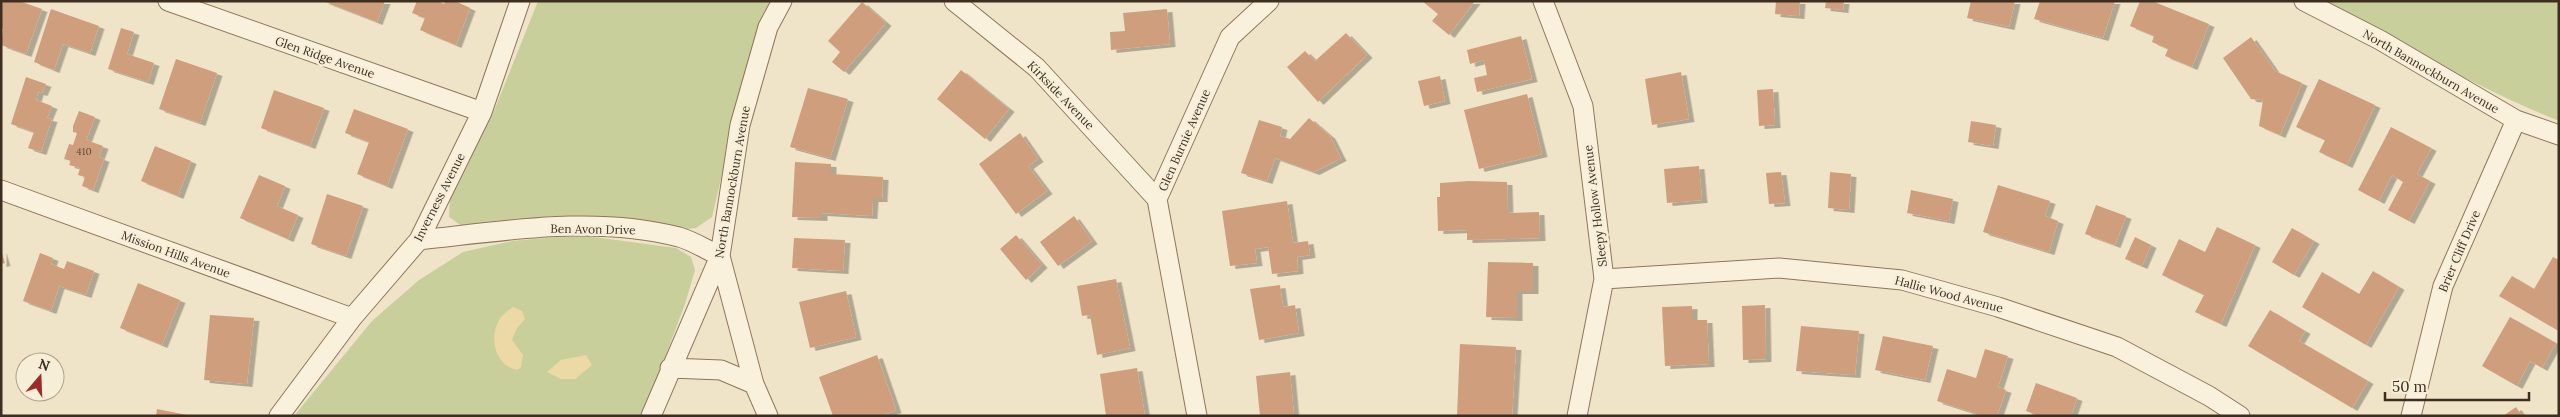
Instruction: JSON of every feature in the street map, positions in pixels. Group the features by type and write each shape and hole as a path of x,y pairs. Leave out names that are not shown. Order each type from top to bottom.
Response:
{"street":[{"name":"Glen Ridge Avenue","path":"168,1 482,112"},
{"name":"Inverness Avenue","path":"279,416 352,318 420,240 482,112 520,1"},
{"name":"North Bannockburn Avenue","path":"651,416 670,368 720,256 740,125 768,27 782,1"},
{"name":"Kirkside Avenue","path":"954,1 1037,68 1157,199"},
{"name":"Glen Burnie Avenue","path":"1197,416 1157,199 1230,38 1269,1"},
{"name":"Sleepy Hollow Avenue","path":"1543,1 1583,106 1604,279 1577,416"},
{"name":"North Bannockburn Avenue","path":"2304,1 2380,40 2516,120 2559,135"},
{"name":"Brier Cliff Drive","path":"2411,416 2443,286 2516,120"},
{"name":"Mission Hills Avenue","path":"1,190 352,318"},
{"name":"Ben Avon Drive","path":"420,240 564,226 632,228 680,237 720,256"},
{"path":"720,256 754,384 768,416"},
{"name":"Hallie Wood Avenue","path":"1604,279 1780,268 1902,280 1998,307 2117,347 2209,396 2240,416"},
{"path":"670,368 721,370 754,384"}],"green space":[{"path":"538,1 770,1 744,82 712,217 696,228 681,230 626,219 552,217 463,227 449,217 450,195 494,111"},
{"path":"2322,1 2559,1 2559,121 2469,80"},
{"path":"579,235 676,248 691,257 695,270 685,304 643,416 294,416 372,321 419,280 463,252 512,241"}],"sand":[{"path":"513,307 522,311 525,319 517,328 512,340 523,355 521,367 517,370 509,367 498,356 494,341 497,325 501,317"},
{"path":"586,355 592,365 575,379 561,379 547,372 561,360"}],"building":[{"path":"1,1 19,1 42,9 26,54 1,45 3,29 1,28"},
{"path":"323,1 385,1 377,22"},
{"path":"417,1 438,1 444,4 445,1 455,1 470,8 456,45 420,30 425,18 412,13"},
{"path":"1422,1 1475,1 1449,35 1432,21 1438,14"},
{"path":"1776,1 1800,1 1799,16 1775,14"},
{"path":"1826,1 1844,1 1843,10 1825,8"},
{"path":"1971,1 2015,1 2009,27 1967,18"},
{"path":"2040,1 2115,1 2103,38 2034,19"},
{"path":"2140,1 2152,1 2209,24 2192,67 2165,56 2168,49 2152,42 2154,36 2130,26"},
{"path":"862,2 886,23 844,72 832,62 840,52 828,41"},
{"path":"51,9 99,26 90,53 63,44 54,70 34,62"},
{"path":"1167,9 1170,44 1111,50 1110,32 1125,31 1123,13"},
{"path":"121,28 134,32 127,54 154,63 148,82 108,69"},
{"path":"1346,33 1367,55 1318,102 1287,67 1305,51 1315,61"},
{"path":"1521,36 1532,79 1477,92 1474,78 1487,75 1484,60 1470,64 1467,50"},
{"path":"2251,37 2275,71 2302,83 2280,135 2259,126 2263,100 2251,99 2223,58"},
{"path":"176,59 217,73 200,123 159,109"},
{"path":"961,70 1009,109 985,139 937,99"},
{"path":"1681,72 1689,119 1652,125 1645,79"},
{"path":"1440,76 1445,101 1424,106 1418,81"},
{"path":"26,77 46,84 42,93 38,92 36,100 52,106 47,118 52,119 41,152 28,148 34,132 11,124"},
{"path":"2319,79 2375,105 2347,165 2319,152 2325,140 2296,127"},
{"path":"808,88 848,99 830,158 790,147"},
{"path":"1773,89 1775,125 1759,126 1757,90"},
{"path":"274,90 324,108 310,146 261,128"},
{"path":"1527,94 1542,154 1479,169 1464,110"},
{"path":"354,109 408,129 387,186 357,174 369,142 345,133"},
{"path":"79,111 95,117 86,140 103,146 99,157 104,159 93,190 82,186 85,177 78,175 80,168 69,165 71,161 64,159 69,144 73,145 77,133 73,132 73,126"},
{"path":"1309,118 1330,136 1341,158 1314,172 1275,158 1267,181 1241,173 1259,120 1282,127 1280,136 1290,139"},
{"path":"1971,121 1996,125 1993,146 1968,142"},
{"path":"2391,127 2431,148 2417,174 2430,181 2409,221 2388,210 2403,182 2392,175 2379,201 2358,190"},
{"path":"1020,133 1038,159 1028,166 1047,191 1016,214 979,164"},
{"path":"155,146 191,161 178,196 141,181"},
{"path":"795,162 831,164 831,174 883,177 882,199 873,199 872,216 822,213 822,218 792,217"},
{"path":"1699,166 1702,200 1667,203 1664,169"},
{"path":"1781,172 1785,203 1769,204 1766,173"},
{"path":"1830,172 1851,174 1849,210 1828,208"},
{"path":"259,175 285,186 277,206 298,215 288,239 240,218"},
{"path":"1468,181 1507,182 1508,213 1539,212 1540,238 1467,240 1467,230 1438,231 1437,197 1440,197 1440,183"},
{"path":"1998,185 2050,201 2045,216 2058,221 2049,252 1983,232"},
{"path":"1911,190 1953,199 1949,221 1907,213"},
{"path":"327,194 363,206 346,256 311,244"},
{"path":"1287,201 1293,243 1308,241 1310,255 1297,257 1298,271 1272,274 1268,247 1255,249 1257,263 1230,266 1222,211"},
{"path":"2096,205 2126,216 2115,245 2085,234"},
{"path":"1074,216 1092,241 1058,266 1040,242"},
{"path":"2217,227 2255,245 2221,324 2195,312 2204,295 2162,275 2179,239 2205,252"},
{"path":"2292,228 2314,241 2294,275 2272,262"},
{"path":"1016,235 1042,265 1026,280 1000,249"},
{"path":"2135,237 2151,245 2142,266 2125,259"},
{"path":"794,238 845,240 843,271 792,268"},
{"path":"1,250 5,263 1,264"},
{"path":"40,253 53,258 51,264 64,269 67,261 94,271 86,295 59,286 51,311 23,301"},
{"path":"2553,257 2559,260 2557,330 2499,296 2512,276 2534,289"},
{"path":"1488,262 1533,263 1533,291 1517,291 1517,318 1486,317"},
{"path":"2373,271 2399,287 2366,345 2302,307 2322,272 2359,294"},
{"path":"1116,279 1130,348 1097,355 1090,315 1082,316 1077,286"},
{"path":"138,283 180,300 162,345 120,328"},
{"path":"1280,285 1283,307 1295,305 1299,333 1259,340 1250,289"},
{"path":"846,291 856,337 810,348 799,302"},
{"path":"1765,305 1766,359 1743,360 1742,306"},
{"path":"1692,306 1692,320 1707,320 1709,364 1665,366 1662,307"},
{"path":"2270,310 2305,331 2299,341 2368,381 2352,408 2248,346"},
{"path":"210,315 254,318 247,384 204,380"},
{"path":"2510,317 2556,343 2542,368 2530,361 2517,386 2482,366"},
{"path":"1801,326 1859,331 1855,375 1796,371"},
{"path":"1883,336 1933,346 1925,380 1875,370"},
{"path":"1460,344 1516,347 1512,416 1457,415"},
{"path":"1985,349 2008,356 1998,387 2006,390 1997,416 1984,416 1937,401 1947,369 1976,378"},
{"path":"877,355 896,410 881,416 833,416 819,377"},
{"path":"1137,368 1145,416 1106,416 1100,374"},
{"path":"1290,372 1294,416 1260,416 1256,376"},
{"path":"2036,383 2077,398 2071,416 2039,416 2026,411"},
{"path":"2516,407 2522,416 2503,416"},
{"path":"157,409 187,415 187,416 156,416"}]}
